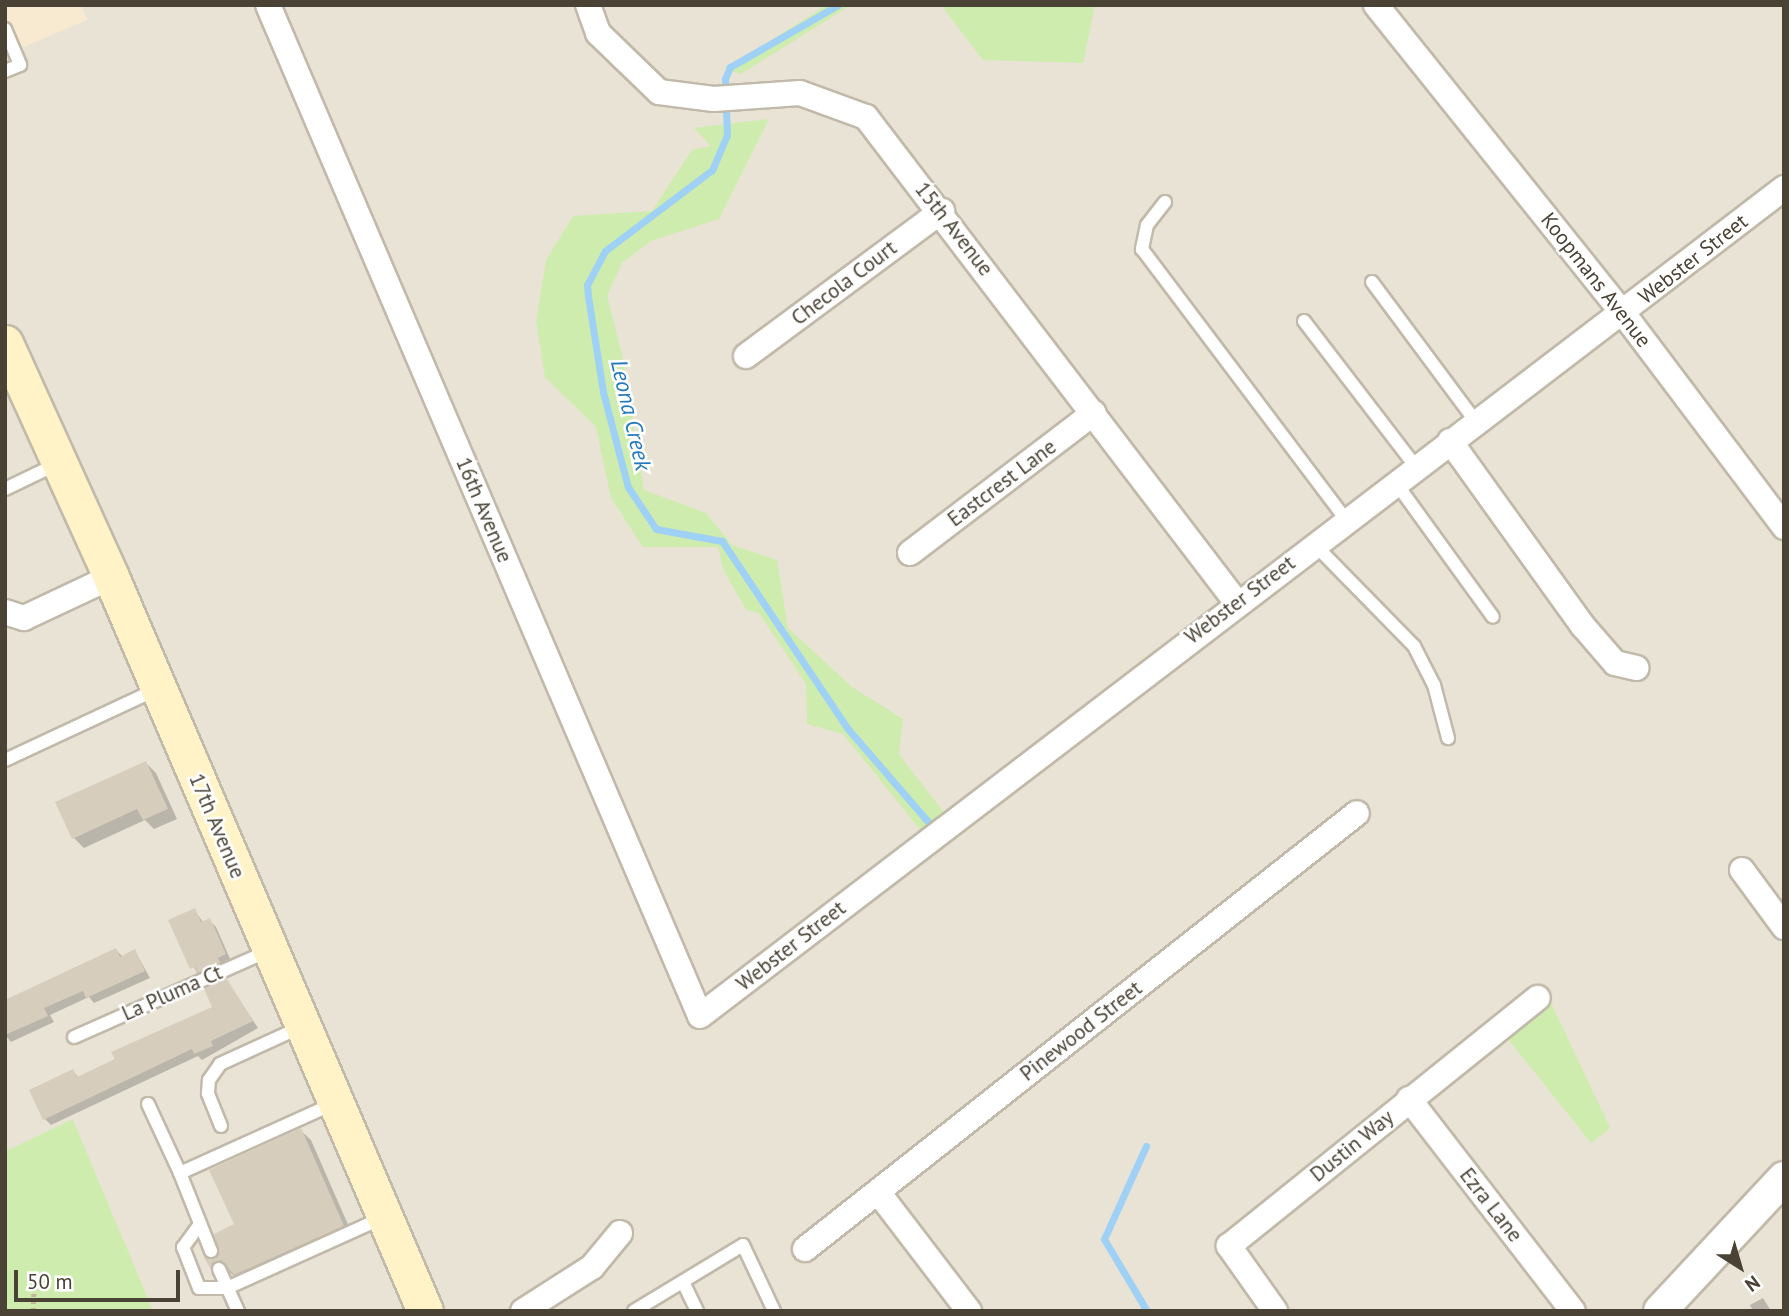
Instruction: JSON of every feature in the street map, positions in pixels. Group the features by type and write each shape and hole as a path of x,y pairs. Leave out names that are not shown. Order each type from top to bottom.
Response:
{"main road":[{"name":"17th Avenue","path":"7,352 111,577 425,1311"}],"street":[{"name":"16th Avenue","path":"268,5 699,1016"},
{"name":"15th Avenue","path":"588,5 598,33 659,92 714,99 800,93 866,117 942,211 1237,603"},
{"name":"Koopmans Avenue","path":"1376,5 1623,313 1784,527"},
{"name":"Webster Street","path":"699,1016 1395,482 1623,313 1784,188"},
{"name":"Checola Court","path":"746,356 942,211"},
{"name":"Eastcrest Lane","path":"910,553 1094,413"},
{"path":"1450,441 1583,626 1615,663 1636,668"},
{"path":"5,612 24,618 111,577"},
{"name":"Pinewood Street","path":"805,1249 1357,813"},
{"path":"1742,870 1784,927"},
{"name":"Dustin Way","path":"1275,1311 1229,1246 1538,998"},
{"name":"Ezra Lane","path":"1409,1100 1573,1311"},
{"path":"1662,1310 1784,1178"},
{"path":"878,1192 969,1311"},
{"path":"523,1311 592,1267 620,1233"}],"lane":[{"path":"5,29 20,65 5,71"},
{"path":"1165,202 1147,225 1142,249 1346,520"},
{"path":"1372,282 1476,422"},
{"path":"1304,321 1416,467"},
{"path":"5,489 59,463"},
{"path":"1395,482 1493,617"},
{"path":"1314,544 1414,646 1434,685 1448,738"},
{"path":"5,761 158,689"},
{"name":"La Pluma Ct","path":"74,1037 270,950"},
{"path":"221,1126 208,1093 209,1080 220,1064 303,1026"},
{"path":"180,1173 336,1103"},
{"path":"148,1104 180,1173 211,1251"},
{"path":"200,1224 183,1247 199,1288 227,1288 384,1217"},
{"path":"634,1311 743,1245 774,1311"},
{"path":"219,1269 238,1311"},
{"path":"683,1282 697,1311"}],"path":[{"path":"33,1311 34,1273"}],"shaded area":[{"path":"5,5 81,5 87,20 5,55"},
{"path":"81,5 1784,5 1784,1311 5,1311 5,55 87,19","holes":["1547,994 1609,1128 1591,1142"]}],"green space":[{"path":"827,5 851,5 741,74 725,69"},
{"path":"941,5 1095,5 1083,63 983,60"},
{"path":"769,119 719,219 651,241 622,263 607,295 623,359 644,490 706,513 732,545 777,560 788,628 852,687 903,719 899,754 945,814 922,832 843,734 807,724 806,684 759,613 746,610 723,569 718,547 643,547 611,498 596,427 545,377 536,321 546,260 573,216 652,211 692,150 711,146 694,128"},
{"path":"1547,994 1610,1128 1591,1143 1501,1030"},
{"path":"73,1119 153,1311 5,1311 5,1145 8,1150"}],"building":[{"path":"146,761 168,809 143,820 137,809 72,839 55,802"},
{"path":"195,908 201,922 210,918 226,954 218,958 220,963 197,973 195,967 190,969 168,920"},
{"path":"116,948 120,957 135,949 145,971 86,998 83,991 44,1008 48,1016 5,1035 5,1000"},
{"path":"227,979 253,1021 211,1041 213,1046 194,1054 192,1049 43,1120 29,1090 73,1069 77,1077 115,1059 111,1052 212,1007 204,989"},
{"path":"301,1128 344,1226 234,1275 221,1260 212,1263 211,1270 203,1255 210,1260 218,1256 214,1234 234,1224 209,1170"}],"waterway":[{"name":"Leona Creek","path":"838,5 730,67 725,79 727,135 712,170 605,251 587,285 588,296 603,392 628,487 656,529 722,541 848,729 931,825"},
{"path":"1146,1146 1104,1239 1147,1311"}]}
